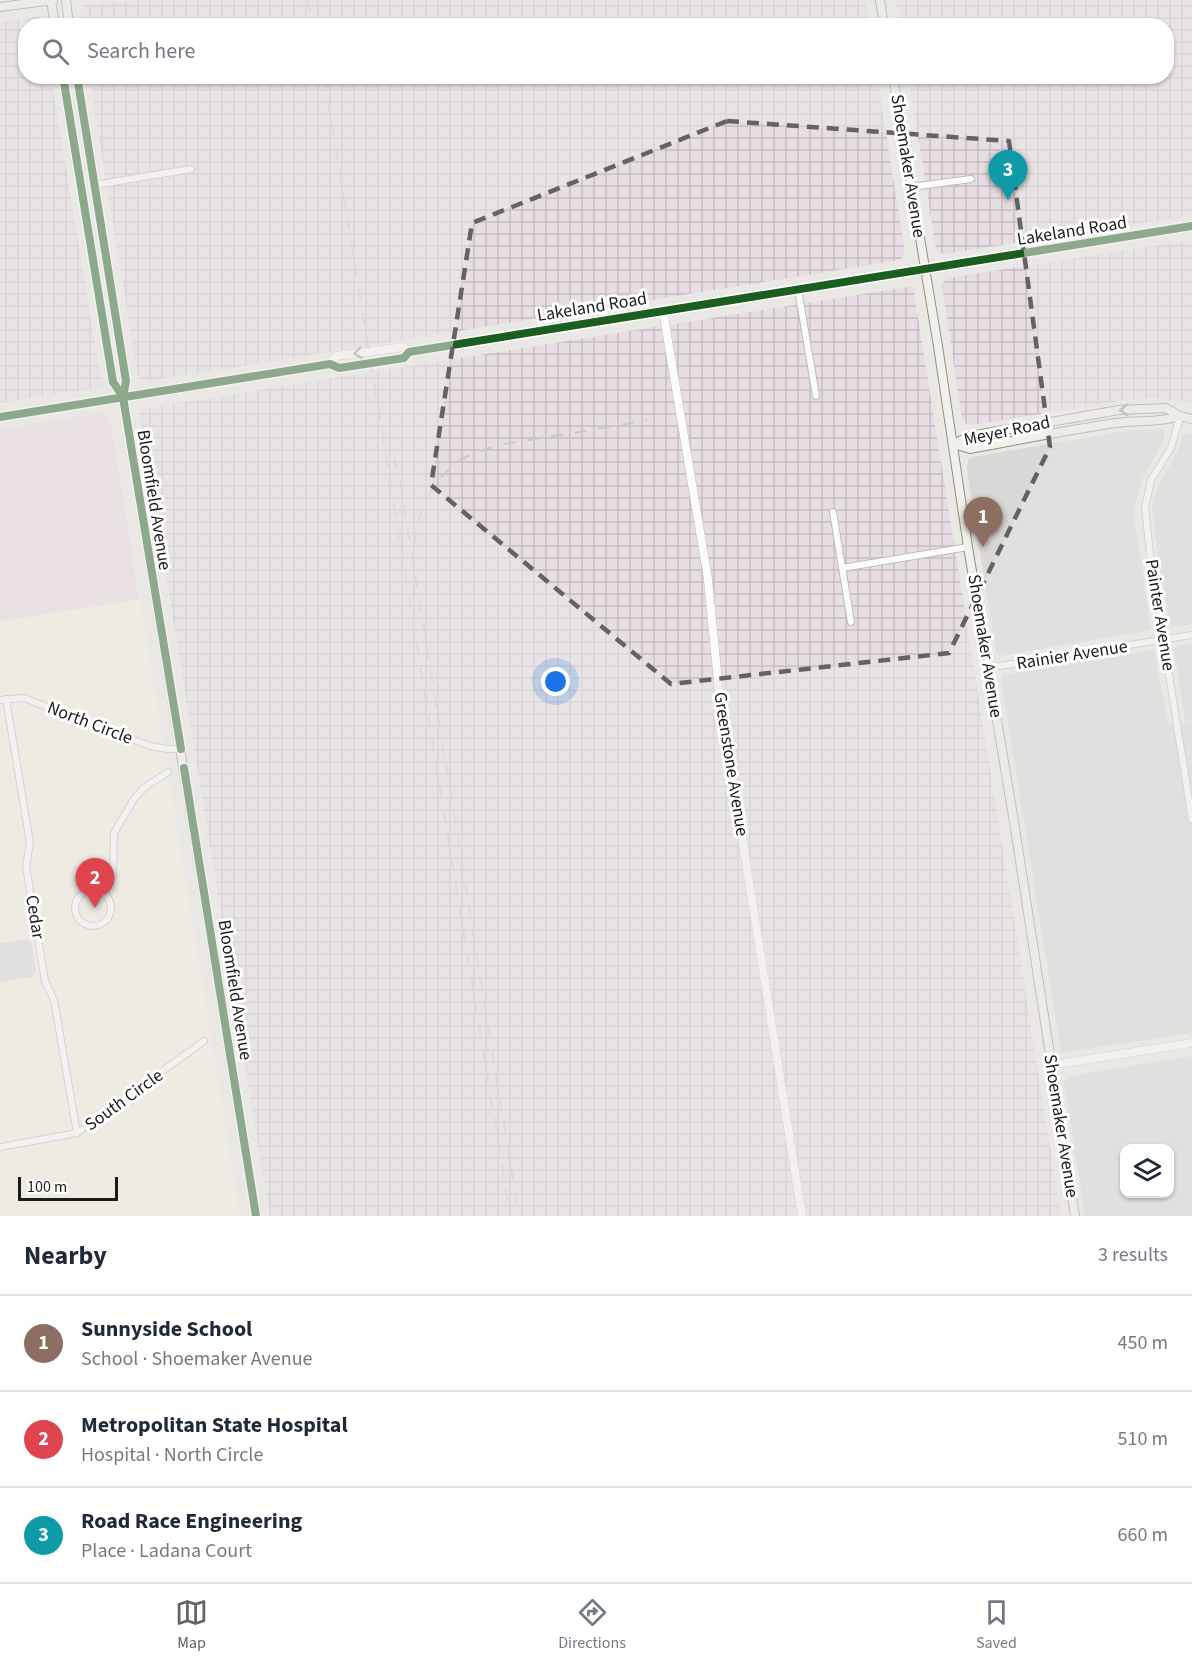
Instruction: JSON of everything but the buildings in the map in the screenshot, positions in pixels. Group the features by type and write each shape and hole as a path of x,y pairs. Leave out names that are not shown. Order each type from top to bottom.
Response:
{"main road":[{"path":"0,7 52,0 54,18"},
{"path":"66,0 68,18"},
{"path":"880,0 883,18"},
{"name":"Bloomfield Avenue","path":"64,84 113,382 123,397"},
{"name":"Bloomfield Avenue","path":"78,84 126,381 123,397 256,1216"},
{"name":"Shoemaker Avenue","path":"894,84 987,668 1014,822 1075,1216"},
{"path":"81,188 95,185"},
{"name":"Meyer Road","path":"953,444 970,436 1119,410 1166,408 1180,416 1192,419"},
{"path":"1086,415 1087,428"},
{"name":"Meyer Road","path":"953,444 970,449 1120,423 1167,421 1180,416"}],"street":[{"path":"95,185 191,169"},
{"path":"911,187 970,178"},
{"name":"Lakeland Road","path":"0,417 330,364 336,356 404,347 409,352 1192,226"},
{"path":"798,289 816,396"},
{"name":"Greenstone Avenue","path":"663,311 708,579 719,692 802,1216"},
{"name":"Painter Avenue","path":"1180,416 1171,448 1151,480 1145,508 1192,820"},
{"path":"833,512 851,622"},
{"path":"842,568 968,547"},
{"name":"Rainier Avenue","path":"987,668 1192,635"},
{"name":"North Circle","path":"3,699 24,698 150,746 168,749 181,748"},
{"name":"Cedar","path":"3,699 30,843 26,866 45,981 54,1000 77,1133"},
{"path":"105,893 100,890 89,890 79,896 76,900 75,911 82,922 94,926 106,921 110,916 111,904 105,893 112,874 114,833 134,799 145,787 168,772"},
{"name":"South Circle","path":"0,1147 77,1133 204,1041"},
{"path":"1052,1065 1192,1042"}],"highlighted area":[{"path":"727,121 1009,141 1050,447 949,653 671,684 431,485 472,223"}],"shaded area":[{"path":"143,0 865,0 868,18 79,18 84,5"},
{"path":"896,0 1192,0 1192,215 940,253 936,248 909,84 1174,84 1174,18 899,18"},
{"path":"18,20 18,84 52,84 102,387 0,403 0,23"},
{"path":"90,84 878,84 905,253 900,260 142,382 138,375"},
{"path":"1192,240 1192,402 1151,398 1127,400 972,425 966,424 962,417 943,282 948,278"},
{"path":"913,286 1061,1216 270,1216 139,409"},
{"path":"103,413 110,418 139,599 0,621 0,429"},
{"path":"1131,430 1164,430 1164,440 1143,477 1134,516 1151,630 1000,656 996,652 967,470 968,460 972,457"},
{"path":"1192,434 1192,624 1174,627 1170,624 1152,509 1154,496 1183,435"},
{"path":"140,600 240,1216 0,1216 0,622"},
{"path":"1192,643 1192,720 1185,721 1174,649 1179,645"},
{"path":"1154,650 1168,724 1192,721 1192,1033 1061,1053 1001,679 1003,675"},
{"path":"27,939 32,944 36,970 33,977 0,982 0,943"},
{"path":"1192,1056 1192,1216 1085,1216 1064,1083 1071,1076"}],"railway":[{"path":"308,0 311,18"},
{"path":"317,0 320,18"},
{"path":"325,84 510,1216"},
{"path":"415,543 426,500 443,475 466,457 505,444 647,420"},
{"path":"394,458 400,481 519,1216"}],"cycle path":[{"path":"64,84 113,382 123,397"},
{"path":"78,84 126,381 123,397 181,749"},
{"path":"0,417 330,364 339,368 404,358 409,352 1192,226"},
{"path":"184,768 256,1216"}],"place":[{"name":"Road Race Engineering","path":"1008,200"},
{"name":"Sunnyside School","path":"983,547"},
{"name":"Metropolitan State Hospital","path":"95,908"}]}
